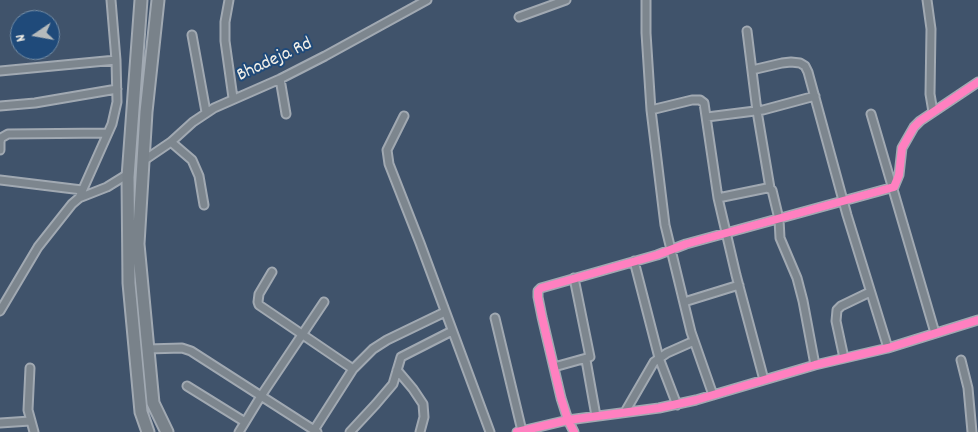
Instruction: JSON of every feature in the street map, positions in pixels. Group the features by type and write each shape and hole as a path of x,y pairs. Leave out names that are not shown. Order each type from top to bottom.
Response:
{"main road":[{"path":"141,0 128,174 128,283 141,412 148,432"},
{"path":"158,0 146,112 138,244 153,403 167,432"}],"street":[{"path":"79,198 115,113 118,89 111,0"},
{"path":"229,0 225,22 225,42 233,98"},
{"name":"Bhadeja Rd","path":"143,161 171,142 206,112 332,53 427,0"},
{"path":"519,17 566,0"},
{"path":"646,0 651,110 663,217 694,341 712,395"},
{"path":"927,0 931,29 930,94 933,112"},
{"path":"747,31 757,111 780,238 795,272 803,301 815,365"},
{"path":"192,35 206,112"},
{"path":"0,72 116,60"},
{"path":"752,70 782,63 800,63 805,66 808,72 843,201 888,348"},
{"path":"280,79 286,114"},
{"path":"894,187 899,175 902,148 906,138 920,121 978,82"},
{"path":"0,106 118,89"},
{"path":"707,117 757,111 815,96"},
{"path":"651,110 700,100 704,103 718,198 764,380"},
{"path":"871,114 936,333"},
{"path":"404,116 389,146 387,159 490,432"},
{"path":"0,150 1,138 8,134 108,132"},
{"path":"171,142 192,160 199,176 204,205"},
{"path":"0,311 4,300 45,236 72,204 79,198 108,187 128,174"},
{"path":"0,180 82,190"},
{"path":"574,432 568,420 539,305 538,291 541,288 686,244 894,187"},
{"path":"718,198 770,188"},
{"path":"634,261 659,358 677,405"},
{"path":"272,272 259,294 259,305 353,369"},
{"path":"554,367 586,360 590,357 574,278"},
{"path":"684,302 739,285"},
{"path":"844,358 836,314 840,306 870,292"},
{"path":"239,432 324,302"},
{"path":"147,349 185,348 261,396 304,429 316,431 353,369 379,344 445,312"},
{"path":"495,318 519,431 568,420 677,405 815,365 888,348 978,320"},
{"path":"350,432 388,390 396,377 401,357 452,331"},
{"path":"625,412 649,370 659,358 694,341"},
{"path":"586,360 596,416"},
{"path":"961,360 968,388 972,432"},
{"path":"30,368 28,410 34,432"},
{"path":"397,370 423,404 424,417 420,432"},
{"path":"187,386 245,422"},
{"path":"0,423 30,420"}],"cycle path":[{"path":"574,432 561,398 542,317 538,297 538,291 541,288 657,255 686,244 894,187 899,175 902,148 914,127 978,82"},
{"path":"517,432 568,420 659,408 696,400 815,365 888,348 978,320"}]}
